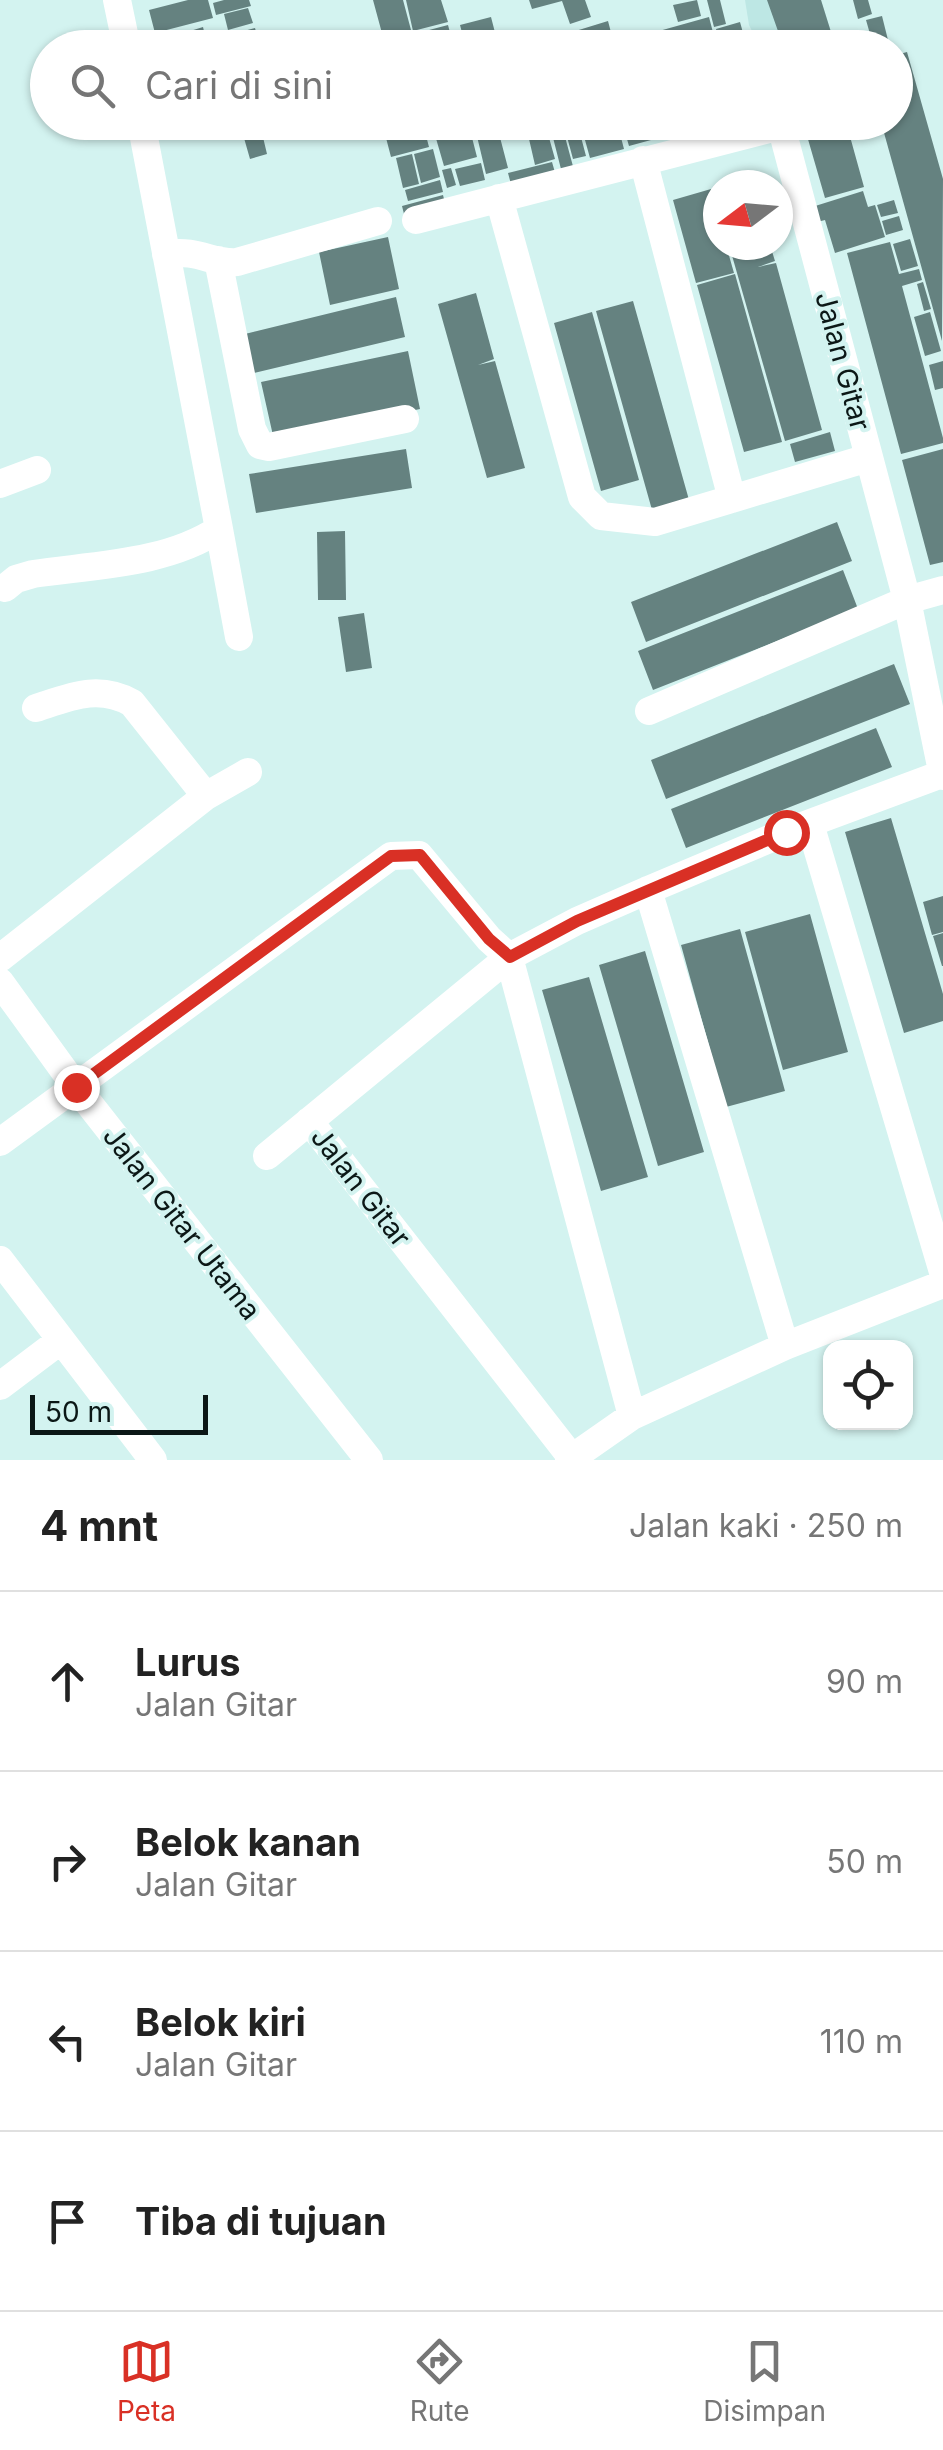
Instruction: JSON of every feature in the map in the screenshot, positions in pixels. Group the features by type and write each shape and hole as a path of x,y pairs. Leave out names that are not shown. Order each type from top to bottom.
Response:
{"street":[{"path":"118,0 123,30"},
{"path":"144,140 238,637"},
{"path":"416,220 719,140"},
{"name":"Jalan Gitar","path":"784,140 906,600 943,775 648,890 577,921 510,957 309,1121 570,1459 632,1416 785,1346 943,1284"},
{"path":"643,160 732,499"},
{"path":"500,198 582,497 602,516 654,522 868,458"},
{"path":"166,254 192,252 236,262 378,221"},
{"path":"218,260 252,429 260,445 405,419"},
{"path":"0,484 37,470"},
{"path":"2,586 33,574 173,552 204,540 219,529"},
{"path":"649,711 906,600 943,590"},
{"path":"36,708 85,692 115,694 132,703 206,796"},
{"path":"0,958 206,796 248,772"},
{"path":"810,824 943,1272"},
{"path":"0,1142 391,856 420,855 489,939 510,957 632,1416"},
{"path":"648,890 785,1346"},
{"name":"Jalan Gitar Utama","path":"0,982 76,1087 368,1460"},
{"path":"266,1156 309,1121"},
{"path":"0,1260 154,1460"},
{"path":"0,1386 61,1340"}],"shaded area":[{"path":"745,0 821,0 830,30 752,30"}],"building":[{"path":"188,0 208,0 213,18 154,30 149,10"},
{"path":"249,0 251,6 216,15 213,3"},
{"path":"373,0 403,0 411,30 381,30"},
{"path":"406,0 441,0 448,22 413,30"},
{"path":"529,0 585,0 591,17 570,24 562,1 532,9"},
{"path":"697,0 701,16 678,22 673,5"},
{"path":"707,0 720,0 726,24 714,27"},
{"path":"767,0 821,0 830,30 778,30"},
{"path":"853,0 868,0 872,14 858,19"},
{"path":"248,8 253,23 228,30 224,14"},
{"path":"882,16 886,30 869,30 866,20"},
{"path":"491,17 494,30 461,30 460,25"},
{"path":"709,17 712,30 663,30"},
{"path":"608,21 610,30 579,30"},
{"path":"740,22 742,30 716,30"},
{"path":"913,73 943,179 942,341 886,140 913,140"},
{"path":"245,140 264,140 267,154 250,159"},
{"path":"387,140 427,140 429,147 391,157"},
{"path":"436,140 473,140 477,157 444,166"},
{"path":"478,140 501,140 508,168 486,174"},
{"path":"529,140 550,140 555,159 535,165"},
{"path":"554,140 566,140 574,170 562,173"},
{"path":"568,140 582,140 586,156 573,159"},
{"path":"585,140 622,140 624,149 590,158"},
{"path":"627,140 651,140 629,146"},
{"path":"808,140 851,140 864,187 825,198"},
{"path":"433,149 440,177 421,183 414,154"},
{"path":"412,154 419,184 403,188 396,158"},
{"path":"552,162 556,176 512,188 508,173"},
{"path":"481,163 485,180 460,186 455,169"},
{"path":"451,168 456,185 447,188 442,170"},
{"path":"440,180 443,192 408,201 405,190"},
{"path":"703,191 703,260 730,260 734,273 696,283 673,200"},
{"path":"863,191 868,207 875,205 885,237 835,253 825,220 817,222 812,207"},
{"path":"443,195 446,207 405,218 402,206"},
{"path":"894,200 898,213 881,217 877,205"},
{"path":"899,216 903,230 886,235 882,221"},
{"path":"388,237 399,289 330,305 319,252"},
{"path":"910,239 918,266 901,271 893,244"},
{"path":"890,242 899,274 919,269 922,280 902,286 943,438 943,443 901,454 847,253"},
{"path":"733,260 775,260 758,267 776,263 822,430 785,441"},
{"path":"735,274 782,442 744,452 697,285"},
{"path":"923,282 931,309 924,311 917,284"},
{"path":"476,293 494,359 478,365 495,361 525,468 487,478 438,304"},
{"path":"396,297 405,337 254,373 245,334"},
{"path":"633,301 691,507 654,517 596,311"},
{"path":"592,312 639,480 601,491 554,323"},
{"path":"930,312 941,351 925,356 914,317"},
{"path":"408,351 420,409 274,440 261,382"},
{"path":"943,361 943,388 935,390 929,365"},
{"path":"830,432 835,451 795,462 790,444"},
{"path":"406,449 412,488 256,513 249,474"},
{"path":"943,449 943,562 930,565 902,460"},
{"path":"837,522 852,561 646,642 631,602"},
{"path":"345,531 346,600 318,600 317,532"},
{"path":"843,570 858,609 653,690 638,651"},
{"path":"364,613 372,668 346,672 338,617"},
{"path":"894,664 910,704 666,799 651,760"},
{"path":"876,728 892,767 686,848 671,809"},
{"path":"891,818 943,994 943,1021 904,1033 845,832"},
{"path":"943,896 943,932 932,935 923,902"},
{"path":"810,914 848,1052 783,1070 745,932"},
{"path":"740,929 785,1091 726,1107 681,945"},
{"path":"943,933 943,966 942,966 933,936"},
{"path":"645,951 704,1152 658,1166 599,965"},
{"path":"589,977 648,1177 601,1191 542,990"}],"route":[{"path":"76,1087 391,856 420,855 489,939 510,957 577,921 786,832"}]}
